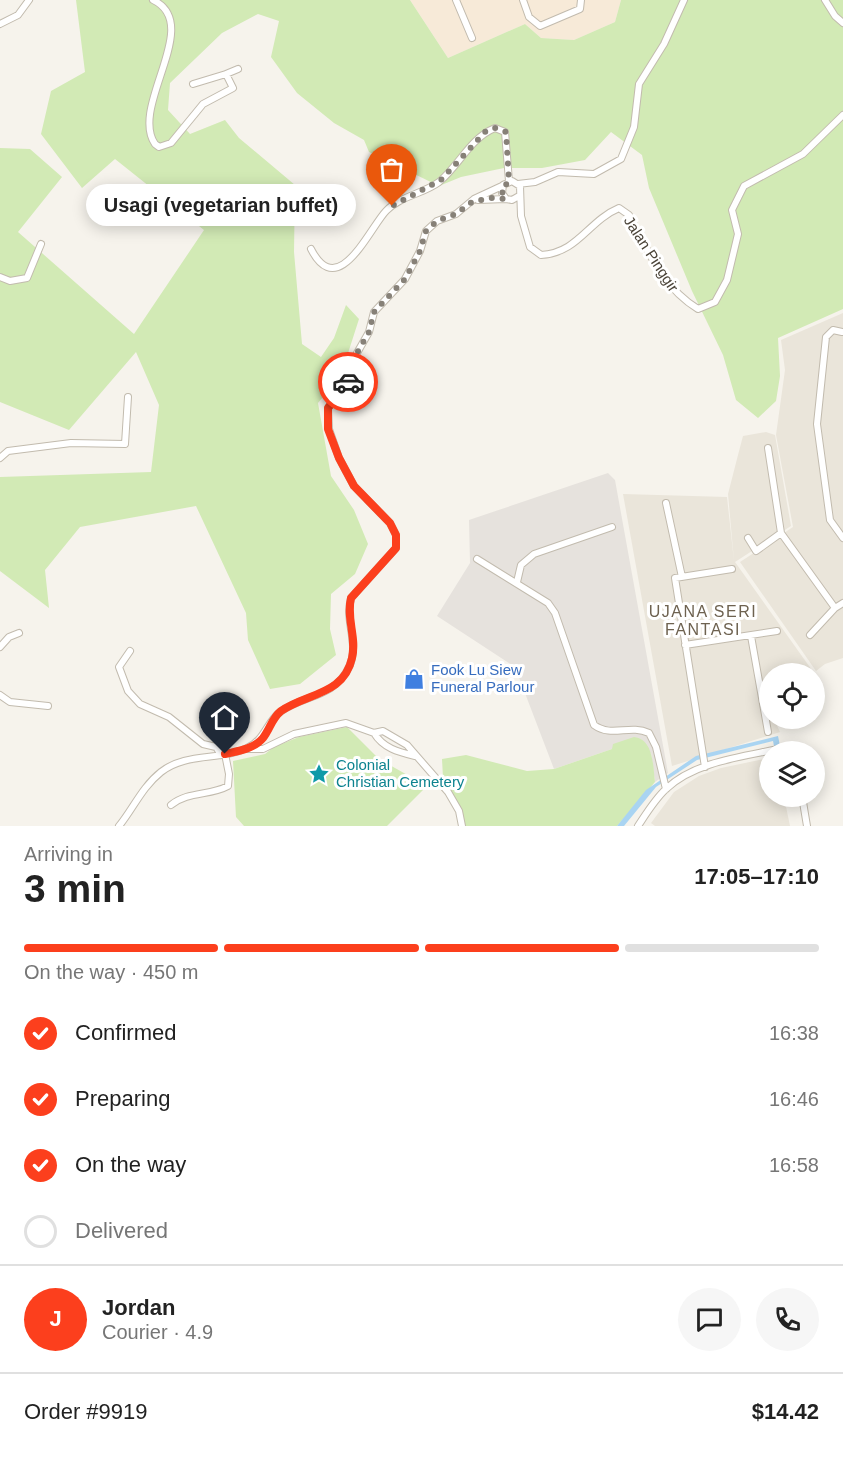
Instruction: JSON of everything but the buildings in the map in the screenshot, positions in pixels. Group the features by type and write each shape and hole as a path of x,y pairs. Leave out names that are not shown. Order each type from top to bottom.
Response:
{"street":[{"path":"0,24 18,15 29,0"},
{"path":"153,0 167,12 172,35 154,92 149,127 155,144 159,147 171,142 203,104 233,88 226,74"},
{"path":"456,0 472,38"},
{"path":"525,1 530,17 536,24 544,25 580,9 581,0"},
{"path":"509,181 518,184 535,182 558,172 594,174 621,159 634,127 639,84 664,44 684,0"},
{"path":"825,0 835,16 843,23"},
{"path":"193,84 238,69"},
{"name":"Jalan Pinggir","path":"520,195 521,216 530,247 541,255 557,254 582,237 607,213 619,208 629,215 666,284 698,309 715,302 727,280 738,234 732,210 744,186 802,154 843,115"},
{"path":"311,249 318,262 333,268 354,256 392,206 437,184 480,136 495,128 506,132 509,181"},
{"path":"246,749 263,737 279,713 328,691 341,680 350,664 354,645 348,609 351,598 396,548 396,535 390,523 354,486 339,458 328,429 328,408 348,382 357,353 369,332 374,312 405,279 420,251 426,231 437,221 456,214 509,181"},
{"path":"472,202 491,198 507,199 520,195 535,182"},
{"path":"518,184 520,195"},
{"path":"502,186 502,193 507,199"},
{"name":"Jalan Pinggir","path":"507,199 521,216"},
{"path":"0,277 10,282 27,278 41,244"},
{"path":"842,332 829,333 826,337 817,424 830,520 843,538"},
{"path":"0,458 8,451 71,443 125,444 128,398"},
{"path":"768,448 780,533 835,608"},
{"path":"666,503 678,578 685,645 705,767"},
{"path":"517,582 521,566 534,554 612,527"},
{"path":"748,538 756,551 780,533"},
{"path":"477,559 549,603 555,613 594,725 611,733 635,729 649,733 656,747 665,786"},
{"path":"678,578 732,569"},
{"path":"810,635 835,608 843,603"},
{"path":"685,645 777,632"},
{"path":"0,647 9,637 19,633"},
{"path":"751,636 768,732"},
{"path":"130,651 118,667 128,691 140,704 170,717 203,744 216,747 223,754 229,774 228,786 220,790 180,798 171,805"},
{"path":"0,695 10,702 48,706"},
{"path":"119,826 141,793 161,771 191,758 246,749 263,749 294,734 346,723 374,733 383,731 407,745 448,792 459,811 462,826"},
{"path":"374,733 380,742 398,752 415,756"},
{"path":"638,826 665,786 705,767 759,754"},
{"path":"804,807 807,826"}],"shaded area":[{"path":"410,0 621,0 615,22 574,40 541,38 525,24 448,58"},
{"path":"843,313 843,658 825,664 810,663 740,562 793,527 776,435 785,370 781,340"},
{"path":"766,432 775,435 791,526 735,562 807,663 759,663 759,729 779,729 780,732 672,766 623,494 727,497 734,561 728,494 743,436"},
{"path":"608,473 615,480 668,773 655,782 651,753 612,749 554,769 515,667 437,616 470,563 469,520"},
{"path":"759,760 759,807 786,807 790,826 655,826 651,823 674,792 699,776 721,768"}],"green space":[{"path":"76,0 410,0 448,58 525,24 541,38 574,40 615,22 621,0 843,0 843,309 778,338 780,376 776,401 758,418 736,400 723,355 692,291 649,188 642,155 611,132 585,160 542,168 504,168 461,177 439,186 369,152 364,140 334,123 297,93 271,57 279,21 258,14 222,33 170,83 168,110 190,134 225,120 239,138 295,185 294,252 302,344 321,357 334,338 346,305 359,319 341,375 318,403 331,476 354,510 368,544 355,574 331,594 330,629 336,655 300,684 270,689 248,640 246,613 196,506 80,527 45,570 49,608 0,571 0,477 151,472 159,405 136,352 69,430 0,402 0,148 30,149 62,177 18,232 134,334 204,230 115,159 82,188 41,134 51,91 85,72"},
{"name":"Colonial Christian Cemetery","path":"347,727 379,759 427,786 387,826 244,826 236,817 233,761 265,754 274,747 299,737"},
{"path":"634,737 641,739 649,748 655,782 617,826 465,826 462,810 443,778 442,759 466,755 527,771 554,769 612,749 613,744"}],"water":[{"path":"778,736 779,741 759,741 759,744 697,760 656,787 624,826 617,826 646,790 696,756"}],"way so far":[{"path":"348,382 357,353 369,332 374,312 405,279 420,251 424,235 431,225 456,214 472,202 485,198 506,199 501,190 503,184 509,181 509,150 506,132 495,128 486,131 437,184 392,206"}],"place":[{"name":"Usagi (vegetarian buffet)","path":"392,206"},
{"name":"Fook Lu Siew Funeral Parlour","path":"414,679"},
{"name":"Colonial Christian Cemetery","path":"319,774"}],"district":[{"name":"UJANA SERI FANTASI","path":"703,620"}],"route":[{"path":"225,754 246,749 257,743 279,713 293,705 321,695 341,680 348,670 354,645 348,609 351,598 396,548 396,535 390,523 354,486 339,458 328,429 328,408 348,382"}]}
